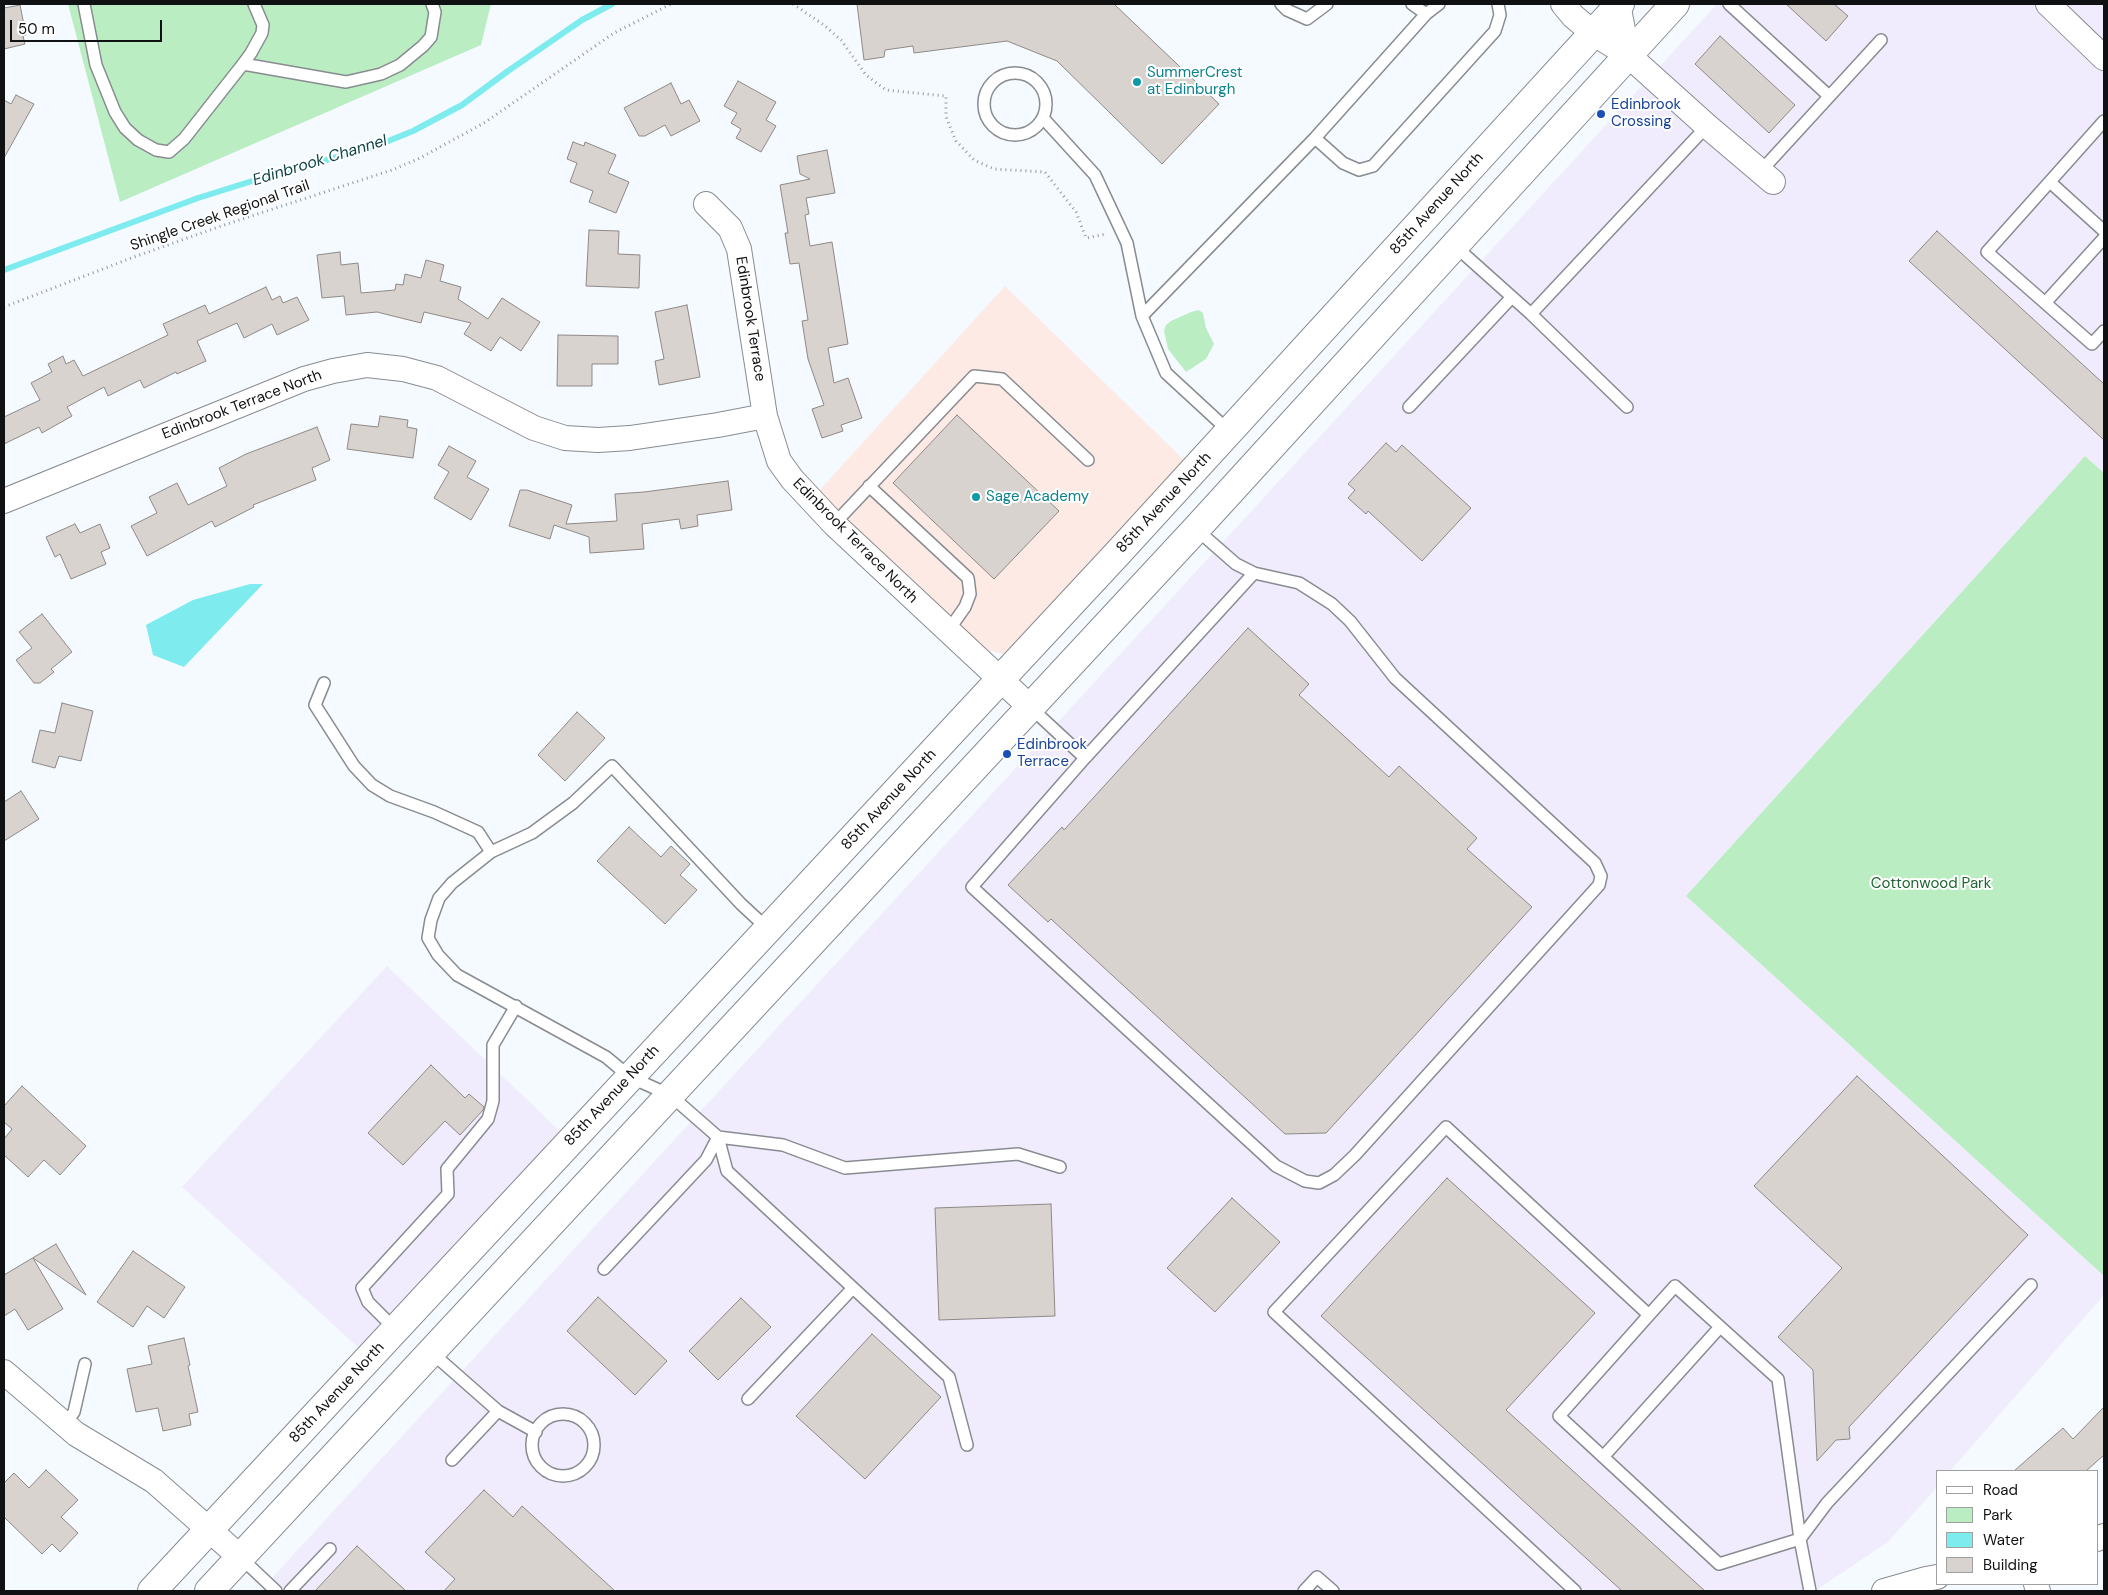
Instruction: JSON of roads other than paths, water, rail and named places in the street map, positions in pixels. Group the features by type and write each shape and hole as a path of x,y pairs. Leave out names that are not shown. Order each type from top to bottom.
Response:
{"main road":[{"name":"85th Avenue North","path":"152,1591 1230,432 1619,4"},
{"path":"209,1591 1196,529 1675,4"}],"street":[{"path":"1563,4 1573,16 1593,33 1628,55 1766,177"},
{"path":"1619,4 1628,55"},
{"path":"2048,4 2104,58"},
{"name":"Edinbrook Terrace","path":"706,204 730,228 739,249 765,416"},
{"name":"Edinbrook Terrace North","path":"4,501 304,379 333,371 367,365 403,369 437,378 534,428 566,438 598,440 630,438 765,416 779,461 792,479 834,524 1030,707"},
{"path":"4,1372 65,1424 96,1447 154,1481 240,1558"},
{"path":"1884,1591 1936,1577"}],"lane":[{"path":"84,4 96,65 115,112 125,128 138,140 156,150 169,152 177,146 251,53 262,33 263,25 254,4"},
{"path":"243,64 346,82 381,74 400,65 431,37 435,12 432,4"},
{"path":"1281,4 1287,10 1307,18 1327,4"},
{"path":"1412,4 1426,14"},
{"path":"1142,316 1315,138 1426,14 1439,4"},
{"path":"1315,138 1343,163 1359,170 1373,166 1495,31 1500,14 1498,4"},
{"path":"1729,4 1829,96"},
{"path":"1766,177 1829,96 1881,40"},
{"path":"1015,72 1025,74 1034,79 1042,88 1046,97 1046,108 1043,118 1029,132 1019,135 1008,135 999,132 985,116 984,96 988,87 995,79 1004,74 1015,72"},
{"path":"1043,118 1095,174 1127,243 1142,316 1166,373 1230,432"},
{"path":"2104,121 1987,252 2092,344 2104,331"},
{"path":"1531,314 1707,126"},
{"path":"2050,182 2104,231"},
{"path":"2045,303 2104,238"},
{"path":"1455,246 1531,314 1627,407"},
{"path":"1409,407 1512,297"},
{"path":"834,524 974,376 1002,378 1088,460"},
{"path":"870,486 968,578 970,594 965,607 948,631"},
{"path":"1196,529 1236,564 1254,572 1299,583 1332,604 1350,621 1391,674 1595,863 1601,876 1599,886 1368,1141 1334,1176 1319,1183 1305,1181 1276,1166 972,886 1084,758 1254,572"},
{"path":"324,683 315,705 354,766 372,785 390,796 434,812 478,832 491,852"},
{"path":"1030,707 1084,758"},
{"path":"768,930 741,904 612,766 573,803 532,833 491,852 452,883 439,898 431,920 428,938 438,956 457,975 606,1057 630,1077 670,1095 718,1137 727,1171 949,1377 967,1445"},
{"path":"395,1329 368,1302 362,1288 448,1194 447,1169 488,1119 494,1101 492,1045 516,1006"},
{"path":"1575,1591 1274,1312 1446,1127 1649,1315"},
{"path":"718,1137 783,1145 845,1168 1018,1154 1060,1167"},
{"path":"604,1269 706,1160 718,1137"},
{"path":"1810,1591 1800,1539 1778,1379 1676,1286 1559,1416 1718,1564 1800,1539 1827,1503 2031,1285"},
{"path":"748,1399 853,1288"},
{"path":"1603,1457 1720,1327"},
{"path":"431,1352 498,1411 536,1432"},
{"path":"65,1424 74,1412 85,1364"},
{"path":"452,1460 498,1411"},
{"path":"561,1414 572,1415 582,1420 591,1432 594,1448 592,1458 586,1467 578,1473 559,1476 550,1473 539,1464 533,1450 532,1441 536,1432 542,1423 551,1417 561,1414"},
{"path":"290,1591 330,1549"},
{"path":"240,1558 276,1591"},
{"path":"1304,1591 1317,1577 1333,1591"}],"water":[{"path":"250,584 263,584 184,667 153,655 146,625 193,600"}],"waterway":[{"name":"Edinbrook Channel","path":"4,270 198,198 281,172 371,148 413,131 462,105 582,20 612,4"}],"place":[{"name":"SummerCrest at Edinburgh","path":"1137,82"},
{"name":"Edinbrook Crossing","path":"1601,114"},
{"name":"Sage Academy","path":"976,497"},
{"name":"Edinbrook Terrace","path":"1007,754"}],"park label":[{"name":"Cottonwood Park","path":"1931,884"}]}
